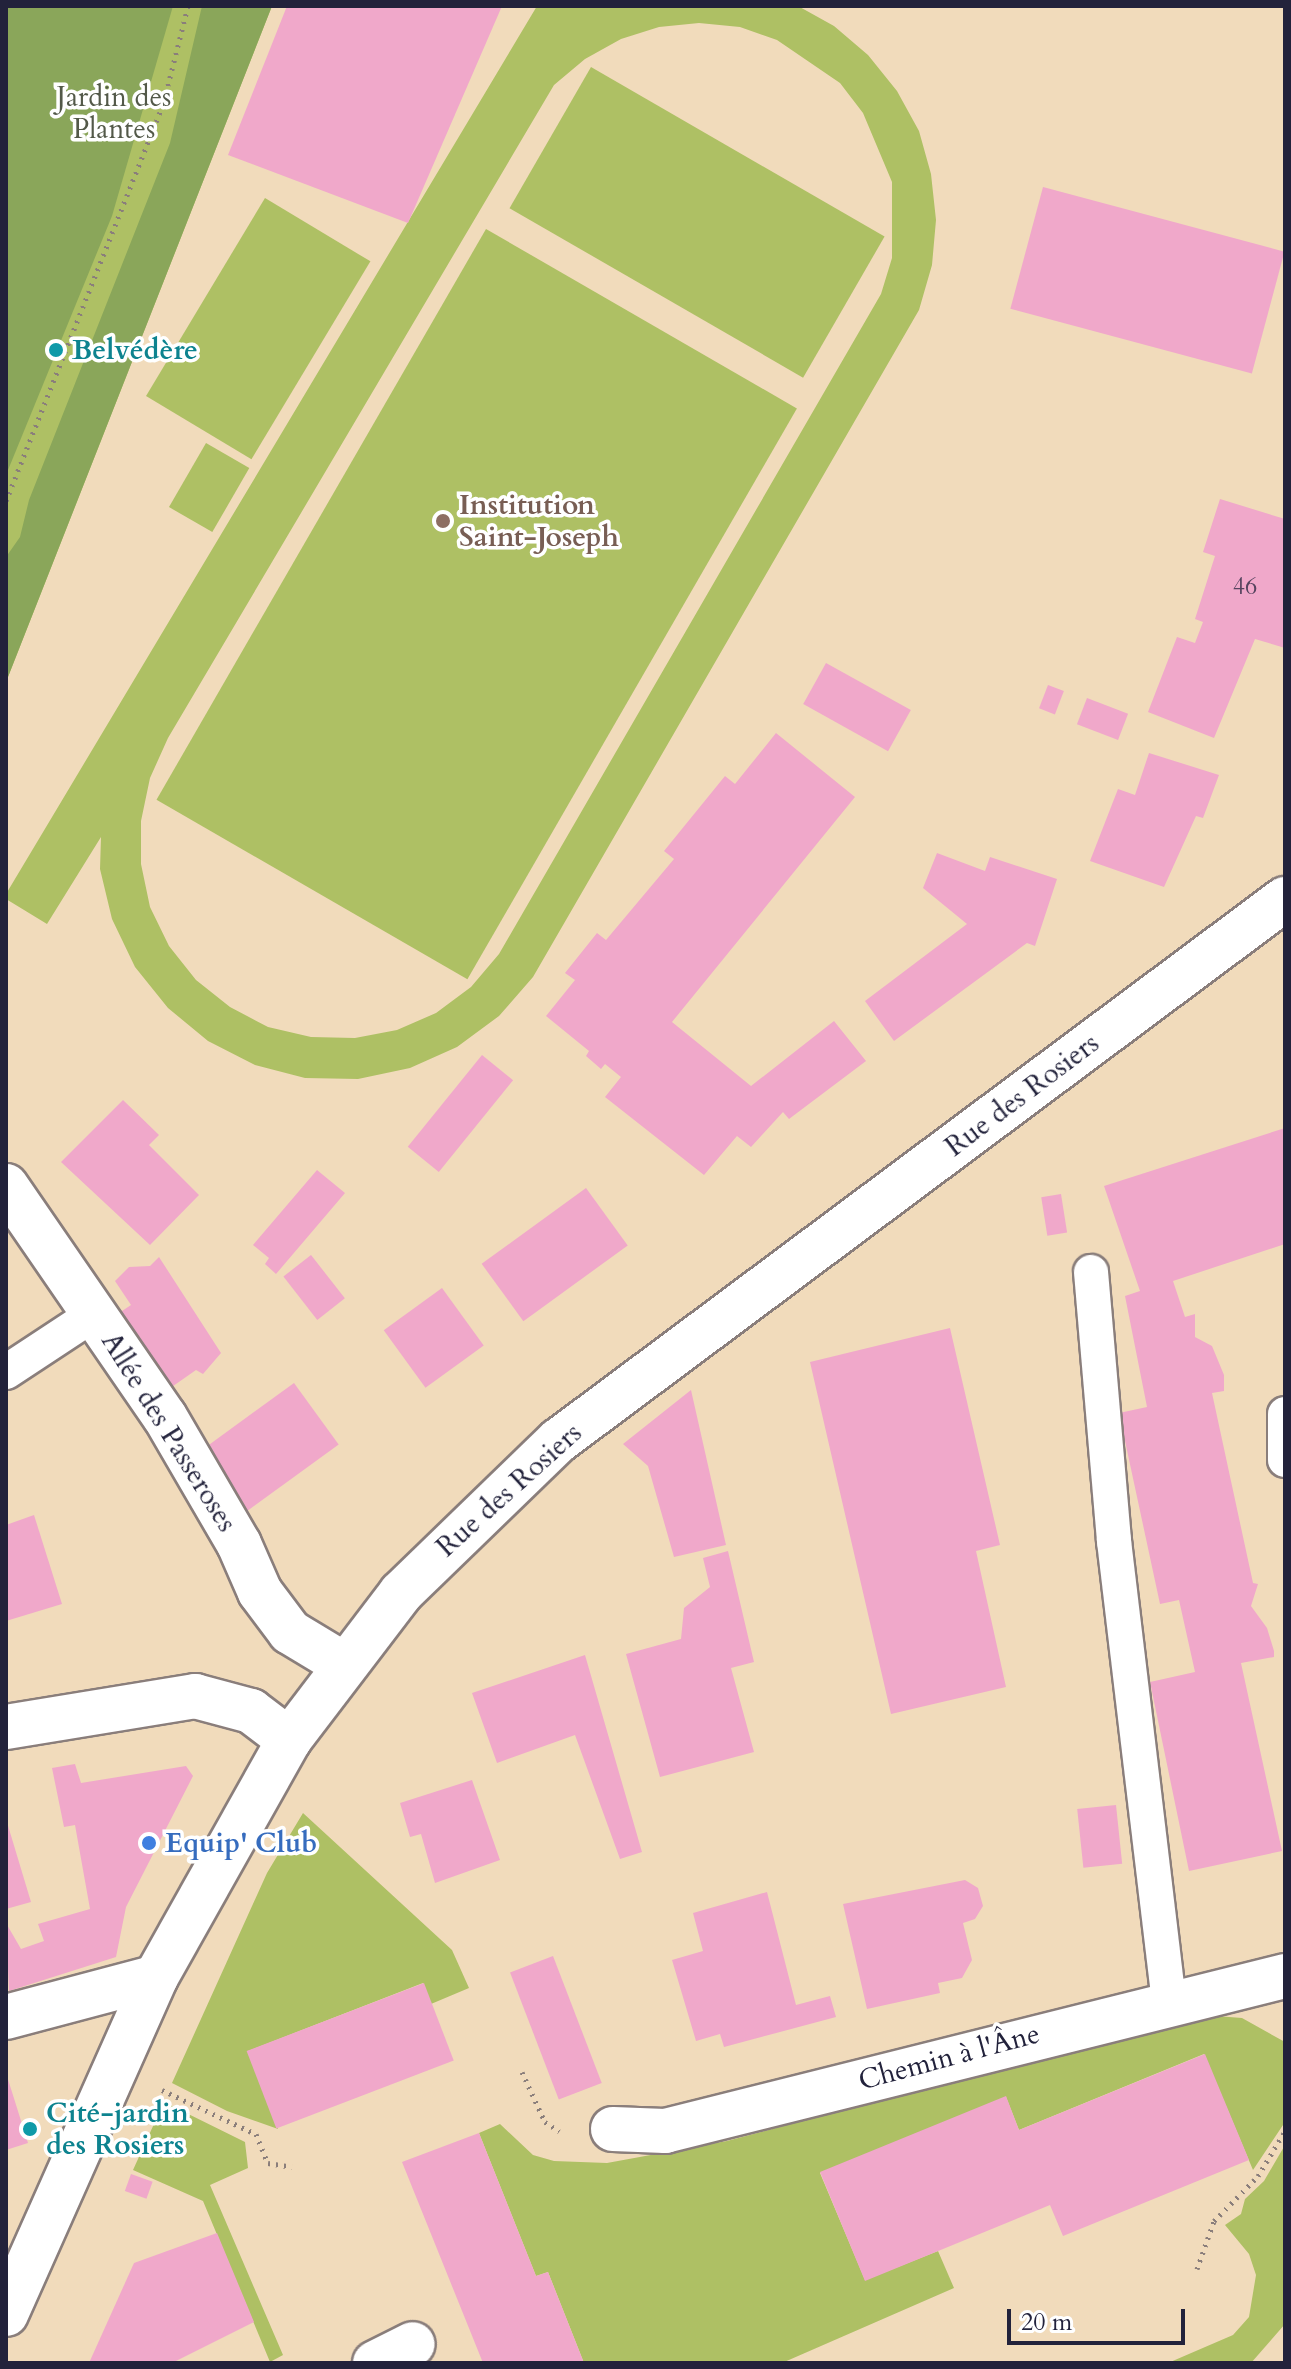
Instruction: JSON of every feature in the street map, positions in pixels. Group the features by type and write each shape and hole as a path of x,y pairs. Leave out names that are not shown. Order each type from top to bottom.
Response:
{"street":[{"name":"Rue des Rosiers","path":"6,2314 156,1977 289,1740 343,1664 445,1546 558,1441 1285,899"},
{"name":"Allée des Passeroses","path":"6,1186 165,1417 239,1544 260,1592 290,1632 343,1664"},
{"path":"6,1727 195,1696 251,1711 289,1740"},
{"name":"Chemin à l'Âne","path":"613,2129 665,2131 1169,2001 1285,1976"},
{"path":"16,2024 156,1977"},
{"path":"375,2363 413,2344"}],"lane":[{"path":"1091,1272 1114,1541 1169,2001"},
{"path":"6,1372 94,1314"},
{"path":"1285,1414 1285,1460"}],"path":[{"path":"6,501 164,101 188,6"},
{"path":"161,2089 256,2134 268,2163 292,2167"},
{"path":"1197,2269 1214,2221 1258,2176 1285,2131"}],"green space":[{"name":"Jardin des Plantes","path":"6,6 272,6 6,682"},
{"path":"6,6 173,6 112,216 6,475"},
{"path":"202,6 272,6 6,682 6,557 20,537 29,500 170,143"},
{"path":"537,6 798,6 834,26 868,55 897,91 919,131 931,174 936,220 932,265 919,310 533,977 499,1016 457,1047 410,1068 358,1079 305,1078 255,1065 208,1041 168,1008 135,967 112,919 100,869 101,837 47,924 6,899 6,894","holes":["699,23 740,27 777,40 840,83 863,113 892,182 892,258 881,294 499,954 471,987 436,1013 397,1030 355,1038 311,1037 268,1027 230,1007 196,980 169,946 150,907 141,864 141,821 150,778 168,738 554,85 585,59 621,39 659,27"]},
{"path":"591,67 885,237 803,378 510,208"},
{"path":"265,198 370,261 251,459 146,396"},
{"path":"486,229 797,408 467,979 157,800"},
{"path":"206,443 249,468 212,532 169,507"},
{"path":"303,1813 452,1950 469,1988 431,2004 423,1983 248,2051 278,2129 227,2111 172,2083 267,1873"},
{"path":"1216,2016 1242,2018 1285,2042 1285,2122 1253,2170 1204,2054 1019,2130 1006,2097 820,2173 865,2280 938,2251 954,2288 782,2363 584,2363 548,2272 536,2276 479,2133 500,2124 533,2155 554,2161 607,2163 727,2141 1186,2019"},
{"path":"164,2102 245,2142 248,2168 210,2185 283,2355 270,2362 203,2201 133,2170"},
{"path":"1285,2145 1285,2324 1251,2363 1168,2363 1233,2335 1249,2317 1256,2275 1249,2254 1225,2225 1241,2214 1245,2199 1264,2181"}],"building":[{"path":"287,6 502,6 408,223 228,155"},
{"path":"1043,187 1284,252 1252,373 1010,309"},
{"path":"1220,499 1285,519 1285,648 1255,639 1214,738 1148,712 1177,637 1195,643 1203,622 1195,619 1215,556 1203,552"},
{"path":"826,663 911,710 888,751 803,704"},
{"path":"1048,685 1064,691 1055,714 1039,708"},
{"path":"1087,698 1128,714 1118,740 1077,724"},
{"path":"776,733 855,797 672,1022 751,1086 834,1021 866,1061 789,1119 783,1112 751,1147 737,1136 704,1175 605,1097 621,1077 605,1064 601,1069 586,1056 589,1051 546,1016 575,980 565,973 597,933 606,940 674,859 664,851 725,776 735,784"},
{"path":"1149,753 1219,775 1203,818 1196,816 1164,887 1090,861 1118,789 1135,795"},
{"path":"937,853 985,871 990,857 1057,879 1035,946 1027,943 894,1041 865,1001 967,924 923,888"},
{"path":"482,1055 513,1080 439,1172 408,1147"},
{"path":"123,1100 159,1135 149,1145 199,1195 150,1245 61,1162"},
{"path":"1285,1128 1285,1244 1173,1281 1185,1317 1195,1314 1195,1337 1212,1346 1224,1375 1224,1391 1212,1393 1253,1583 1258,1584 1251,1606 1267,1628 1274,1651 1274,1657 1241,1663 1282,1851 1189,1871 1150,1682 1195,1672 1179,1600 1160,1604 1119,1413 1147,1407 1125,1296 1140,1291 1104,1186"},
{"path":"317,1170 345,1193 276,1274 265,1264 269,1258 253,1245"},
{"path":"586,1188 628,1245 523,1321 482,1264"},
{"path":"1061,1194 1067,1233 1047,1236 1041,1197"},
{"path":"311,1255 345,1298 317,1320 283,1277"},
{"path":"159,1257 221,1353 203,1374 196,1370 166,1391 116,1315 131,1305 115,1281 129,1267 150,1266"},
{"path":"442,1288 484,1345 425,1388 384,1330"},
{"path":"950,1328 1000,1545 976,1551 1006,1687 891,1714 810,1362"},
{"path":"294,1383 339,1444 247,1511 203,1449"},
{"path":"691,1390 726,1545 674,1557 648,1466 623,1444"},
{"path":"34,1515 62,1604 6,1621 6,1525"},
{"path":"728,1551 754,1662 731,1668 754,1752 660,1777 626,1654 681,1639 684,1608 710,1587 703,1558"},
{"path":"585,1655 642,1852 620,1859 575,1735 497,1763 472,1693"},
{"path":"75,1764 81,1783 186,1766 193,1776 126,1907 116,1957 9,1991 6,1923 21,1949 44,1941 38,1924 90,1909 75,1825 64,1827 52,1768"},
{"path":"472,1780 500,1860 435,1883 421,1834 410,1837 400,1803"},
{"path":"1116,1805 1122,1864 1083,1868 1077,1809"},
{"path":"6,1819 31,1902 6,1909"},
{"path":"965,1880 978,1888 983,1906 975,1919 963,1923 972,1960 962,1978 938,1983 940,1993 867,2009 843,1904"},
{"path":"767,1892 796,2005 830,1996 836,2017 724,2047 720,2034 696,2041 672,1960 703,1951 693,1913"},
{"path":"553,1956 602,2083 559,2099 510,1972"},
{"path":"424,1983 454,2060 276,2129 247,2051"},
{"path":"1205,2054 1249,2160 1063,2236 1050,2205 865,2281 820,2172 1006,2096 1019,2130"},
{"path":"6,2073 28,2143 6,2150"},
{"path":"479,2133 536,2276 548,2272 584,2363 483,2363 402,2162"},
{"path":"131,2174 153,2182 146,2199 125,2191"},
{"path":"217,2233 254,2322 172,2363 89,2363 134,2263"}],"place":[{"name":"Belvédère","path":"56,350"},
{"name":"Institution Saint-Joseph","path":"443,521"},
{"name":"Equip' Club","path":"149,1843"},
{"name":"Cité-jardin des Rosiers","path":"30,2129"}]}
